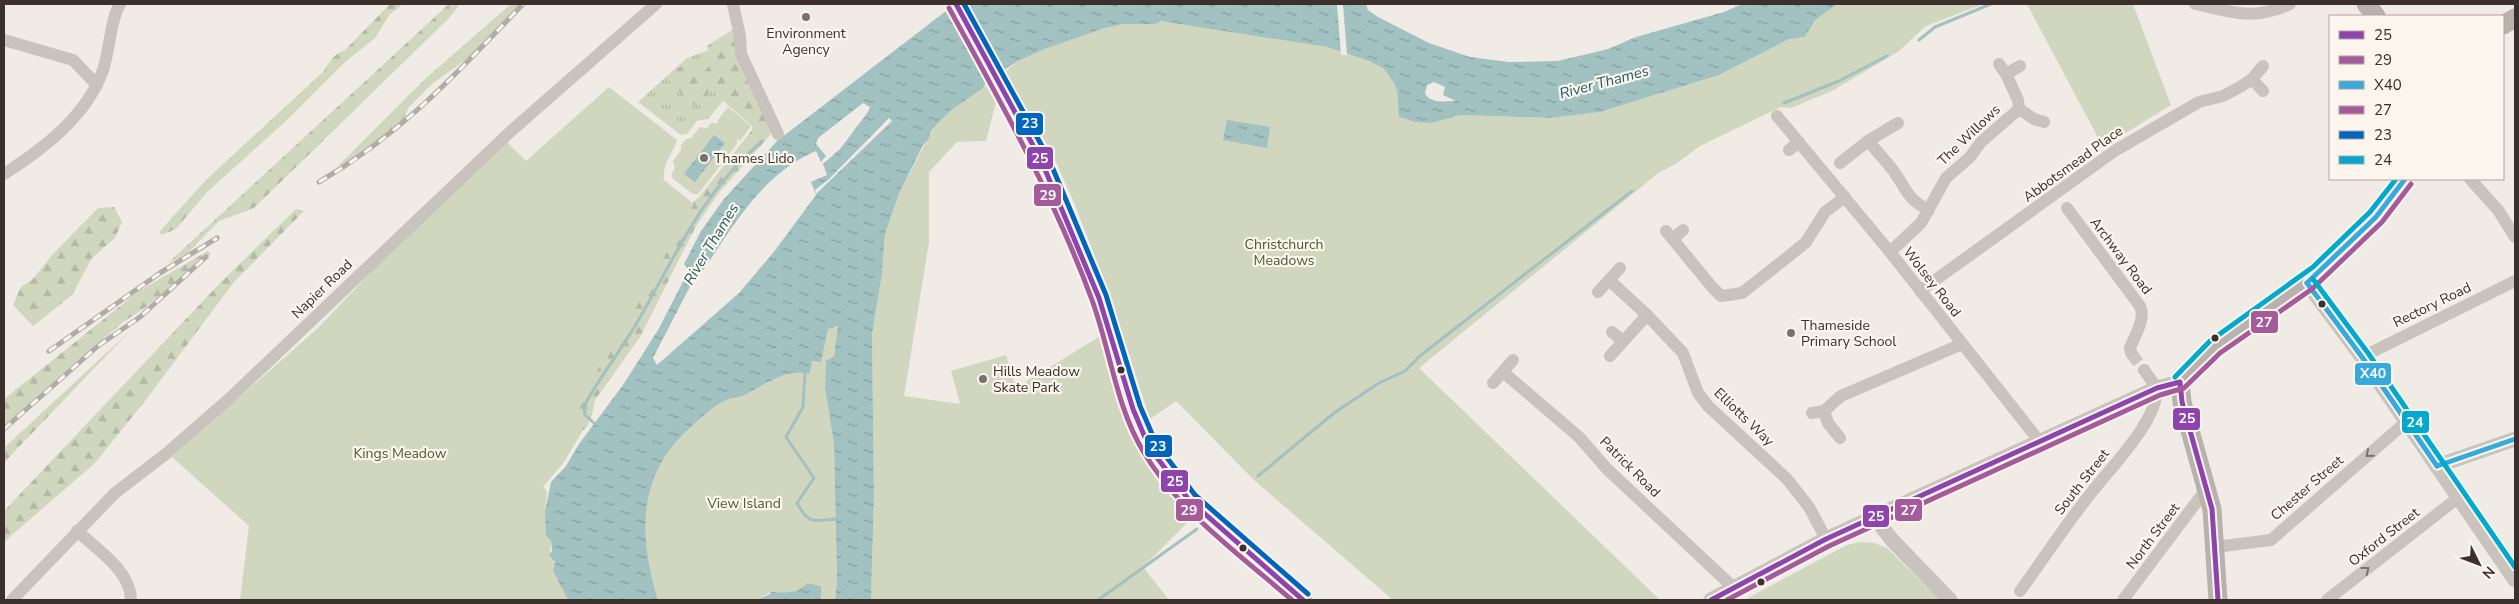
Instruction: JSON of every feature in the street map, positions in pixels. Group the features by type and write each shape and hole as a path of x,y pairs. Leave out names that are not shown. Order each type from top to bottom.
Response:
{"main road":[{"path":"956,4 1041,160 1100,298 1133,409 1149,447 1189,500 1303,600"},
{"path":"2366,4 2375,15"},
{"path":"2218,600 2216,547 2208,491 2186,419 2180,382 2215,347 2307,283 2376,217 2404,180"}],"street":[{"name":"Napier Road","path":"12,600 115,493 167,453 230,398 510,132 656,4"},
{"path":"733,4 740,36 740,54 778,134"},
{"path":"2194,4 2243,14 2258,15 2290,4"},
{"path":"4,174 62,129 81,109 97,85 111,41 115,7"},
{"path":"4,40 73,60 97,85"},
{"path":"2019,109 2018,100 2003,69 2020,66"},
{"name":"Abbotsmead Place","path":"1920,292 2116,150 2199,102 2223,96 2252,79 2263,66"},
{"path":"2252,79 2263,91"},
{"name":"The Willows","path":"1890,252 1913,233 1929,210 1946,178 1970,157 1981,142 2019,109 2034,120 2044,122"},
{"name":"Wolsey Road","path":"1777,116 1794,146 1845,197 2040,442"},
{"path":"1840,163 1868,141 1898,123"},
{"path":"1868,141 1893,170 1905,192 1918,205 1929,210"},
{"path":"2471,180 2498,210 2515,237"},
{"path":"1683,230 1670,235 1712,287 1721,296 1742,293 1806,242 1825,212 1845,197"},
{"name":"Archway Road","path":"2067,208 2143,312 2130,348 2131,352"},
{"path":"1598,292 1620,268"},
{"name":"Elliotts Way","path":"1609,280 1683,353 1698,392 1708,406 1787,479 1809,507 1826,539"},
{"name":"Rectory Road","path":"2362,357 2515,281"},
{"path":"2307,283 2362,357 2515,580"},
{"path":"1610,356 1646,315"},
{"path":"1612,332 1623,342"},
{"path":"1840,438 1818,412 1841,396 1962,344"},
{"path":"1493,384 1513,360"},
{"path":"2144,370 2157,388"},
{"name":"Patrick Road","path":"1503,372 1579,437 1607,469 1733,587"},
{"path":"1711,600 1856,525 2157,388 2180,382"},
{"name":"South Street","path":"2020,591 2088,496 2136,436 2155,405 2157,388"},
{"name":"Chester Street","path":"2216,547 2271,540 2406,422"},
{"path":"2438,466 2515,439"},
{"name":"North Street","path":"2123,600 2201,496 2208,491"},
{"name":"Oxford Street","path":"2327,600 2459,497"},
{"path":"1874,517 1892,540 1950,600"},
{"path":"1856,525 1892,540"},
{"path":"77,531 125,577 132,600"}],"green space":[{"path":"390,4 403,4 390,14 375,38 345,62 288,119 206,193 176,229 161,235 160,231 205,181 324,71 332,59 338,53 345,50"},
{"path":"449,4 460,4 449,18 254,208 219,221 186,255 168,263"},
{"path":"511,4 521,4 475,53 432,84 409,107 403,120 377,143 349,162 338,166 424,80"},
{"name":"Christchurch Meadows","path":"1838,4 1983,4 1926,26 1899,51 1834,90 1791,108 1781,107 1700,146 1677,163 1657,174 1419,368 1660,600 1393,600 1255,481 1176,401 1150,419 1110,296 1075,205 1052,153 1005,72 1018,61 1045,49 1105,28 1124,24 1169,21 1327,47 1369,61 1383,68 1394,83 1397,91 1399,117 1415,122 1460,115 1551,118 1600,112 1719,75 1789,39 1805,37 1815,20"},
{"path":"2027,4 2133,4 2171,105 2103,147"},
{"path":"735,28 771,134 718,194 696,226 640,337 595,400 587,427 576,436 554,410 680,214 699,197 752,130 752,126 722,100 715,89 708,92 705,102 696,105 687,101 669,81 683,65 690,63 702,72 708,69 711,60 707,46"},
{"path":"715,48 749,122 723,101 708,119 697,121 687,134 681,135 638,102 687,58"},
{"path":"985,85 996,102 986,141 957,142 929,172 929,242 904,396 960,404 951,371 1006,355 1016,388 1102,335 1129,432 1144,455 1196,514 1143,567 1169,600 871,600 874,497 872,334 882,274 885,234 899,194 931,132 950,111"},
{"name":"Kings Meadow","path":"609,87 677,140 666,164 664,180 694,204 620,336 572,409 583,430 564,462 543,487 547,491 545,516 551,540 550,554 555,563 553,571 568,600 240,600 249,526 172,457 318,328 378,265 507,142 526,161"},
{"name":"Thames Lido","path":"728,107 751,126 740,141 737,139 737,144 698,194 693,194 672,178 675,168 673,161 686,139 691,138 700,127 707,128 711,123 718,123 718,120"},
{"path":"114,207 122,222 115,238 92,258 72,295 33,326 13,305 21,287 32,280 53,254 98,208"},
{"path":"296,209 304,211 234,282 145,401 94,464 4,542 4,511 222,281"},
{"path":"208,251 211,254 146,307 122,323 4,426 4,399 139,291"},
{"name":"View Island","path":"840,327 834,356 826,375 825,388 834,444 837,580 835,600 821,600 821,586 807,583 801,590 771,592 756,600 658,600 651,574 645,525 647,502 653,480 663,459 678,439 718,404 725,400 745,395 785,375 792,373 810,374 812,361 821,362 828,329"},
{"path":"130,331 13,453 4,463 4,448"},
{"path":"1860,542 1874,543 1887,548 1940,600 1744,600 1847,545"}],"water":[{"name":"River Thames","path":"955,4 1366,4 1368,10 1378,17 1429,43 1470,57 1509,62 1558,61 1608,49 1636,37 1724,12 1742,4 1838,4 1815,20 1805,37 1789,39 1719,75 1600,112 1551,118 1460,115 1431,123 1415,122 1399,117 1397,91 1394,83 1383,68 1369,61 1327,47 1161,21 1155,24 1124,24 1105,28 1045,49 1018,61 986,82 983,88 950,111 931,131 899,194 885,234 882,274 872,334 874,497 871,600 835,600 837,580 834,444 825,388 826,361 834,356 838,326 828,329 821,362 812,361 810,374 793,373 785,375 745,395 722,402 692,426 674,444 661,464 652,484 647,506 645,528 647,552 658,600 568,600 553,571 555,562 549,555 552,551 551,540 546,536 545,512 551,482 566,466 579,444 623,385 658,330 689,270 684,264 701,231 724,199 777,141","holes":["1434,82 1445,87 1443,95 1456,101 1439,101 1428,97 1425,94 1427,85","863,103 870,107 868,112 840,149 823,164 827,175 811,182 816,195 773,253 739,293 657,365 653,358 697,273 702,272 738,219 765,187 797,161 816,151 821,162 826,156 816,144 818,138"]},
{"path":"1227,120 1270,127 1267,148 1223,140"},
{"name":"Thames Lido","path":"714,135 725,143 695,182 684,174"},
{"path":"807,583 821,586 821,600 756,600 771,592 795,591"}],"pier":[{"path":"955,4 968,4 1005,72 986,82 946,8"},
{"path":"1337,4 1343,4 1347,55 1341,55"},
{"path":"889,118 892,121 816,194 815,190 829,179"}],"waterway":[{"path":"1919,40 1935,27 1991,4"},
{"path":"1784,103 1839,81 1887,56"},
{"path":"595,424 585,415 584,406 635,326 705,205 740,162 762,141"},
{"path":"1258,476 1334,413 1379,383 1405,371 1421,355 1632,191"},
{"path":"805,373 803,407 786,437 814,478 797,503 805,515 812,520 836,519"},
{"path":"1098,600 1197,529"}],"tunnel":[{"path":"2131,353 2144,370"}],"railway":[{"path":"319,182 349,163 403,122 452,78 523,4"},
{"path":"49,351 160,273 217,238"},
{"path":"4,429 98,346 140,317 206,257"}],"transit line":[{"name":"25","path":"956,4 1041,160 1099,298 1133,409 1149,447 1189,500 1303,600"},
{"name":"23","path":"964,4 1048,157 1106,295 1140,406 1156,443 1195,495 1308,594"},
{"name":"29","path":"949,8 1008,115 1061,224 1092,300 1126,415 1143,451 1157,473 1192,513 1231,549 1292,600"},
{"name":"24","path":"2175,377 2210,341 2313,267 2370,212 2395,180"},
{"name":"X40","path":"2307,283 2376,217 2404,180"},
{"name":"27","path":"1727,600 1829,546 2160,395 2184,388 2220,353 2312,289 2382,222 2411,184"},
{"name":"24","path":"2313,279 2368,353 2515,567"},
{"name":"X40","path":"2307,283 2362,357 2437,466"},
{"name":"25","path":"1711,600 1826,539 2157,388 2180,382 2182,402 2212,509 2218,600"},
{"name":"X40","path":"2437,466 2515,439"}],"place":[{"name":"Environment Agency","path":"806,17"},
{"name":"Thames Lido","path":"704,158"},
{"name":"Thameside Primary School","path":"1791,333"},
{"name":"Hills Meadow Skate Park","path":"983,379"}]}
